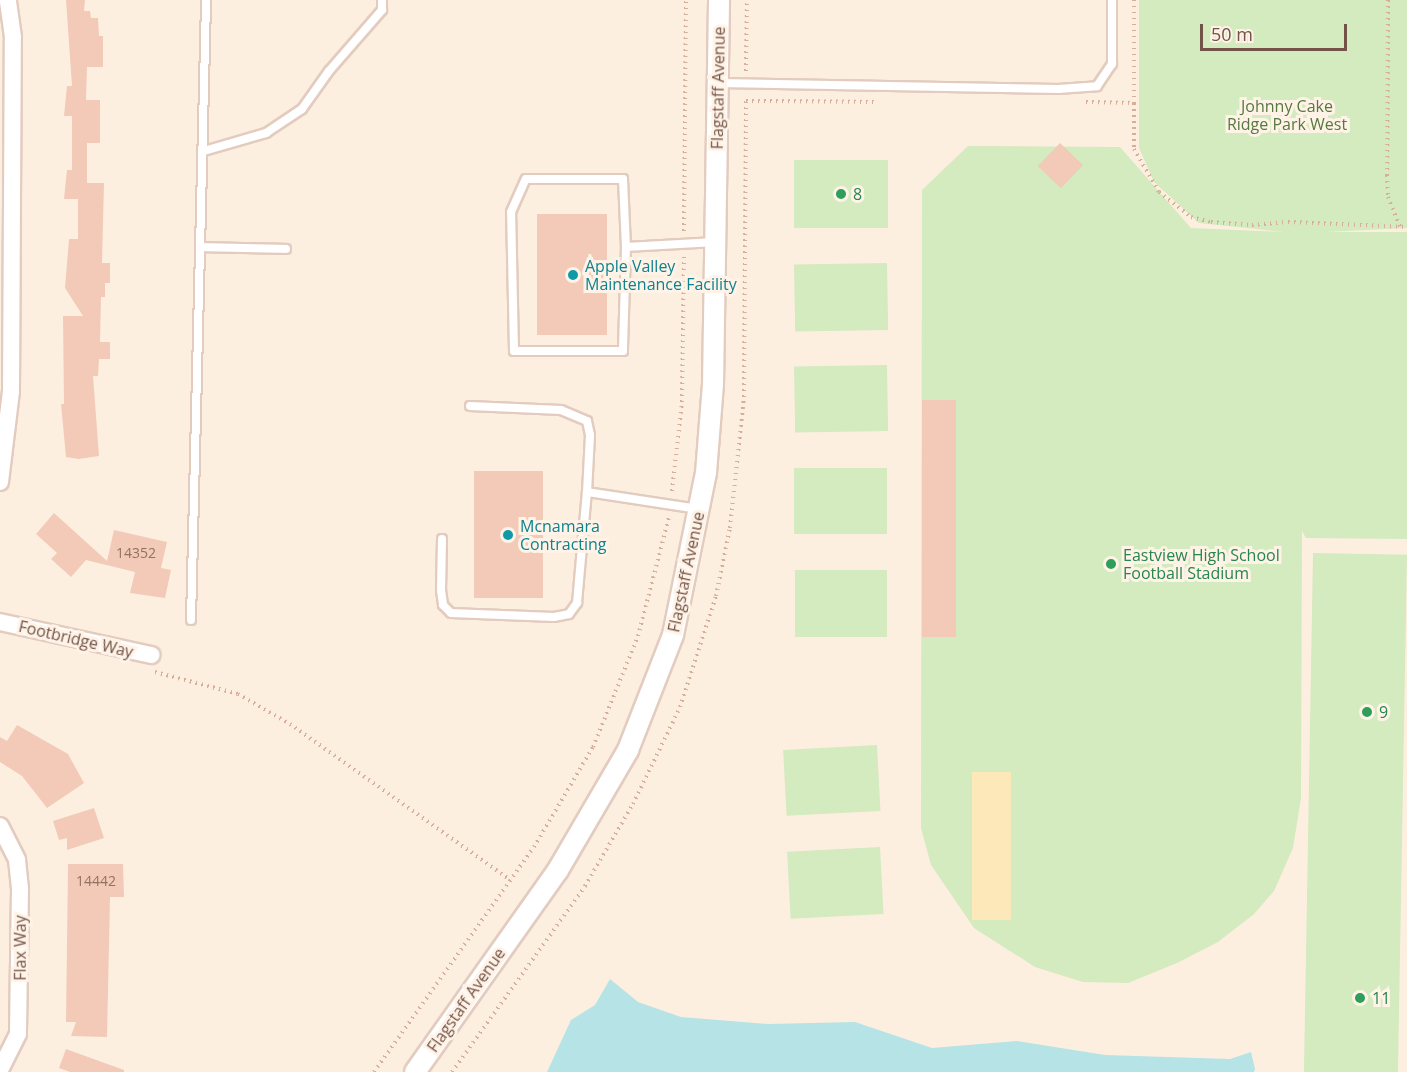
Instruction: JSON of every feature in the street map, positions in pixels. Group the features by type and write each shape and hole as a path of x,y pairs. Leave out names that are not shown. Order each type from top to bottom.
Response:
{"street":[{"path":"0,482 11,391 6,259 14,37 8,0"},
{"name":"Flagstaff Avenue","path":"415,1072 558,870 628,750 673,635 699,509 713,385 719,0"},
{"name":"Footbridge Way","path":"0,622 151,655"},
{"name":"Flax Way","path":"0,826 17,860 20,890 18,1034 0,1071"}],"lane":[{"path":"191,620 206,0"},
{"path":"204,151 266,133 302,109 328,71 382,10 382,0"},
{"path":"718,83 1058,89 1097,86 1112,64 1112,0"},
{"path":"526,179 623,179 626,247 623,351 514,351 511,212 526,179"},
{"path":"626,247 716,242"},
{"path":"201,247 286,249"},
{"path":"442,538 441,590 443,605 451,613 554,617 569,614 578,603 590,435 586,421 561,410 470,406"},
{"path":"587,492 699,509"}],"path":[{"path":"374,1072 510,880 593,747 638,636 670,505 682,402 686,0"},
{"path":"1134,0 1134,149 1159,192 1191,217 1252,225 1288,222 1407,227"},
{"path":"1388,0 1388,197 1400,227"},
{"path":"746,101 887,102"},
{"path":"1075,102 1134,103"},
{"path":"156,672 238,693 290,724 510,880"}],"green space":[{"name":"Eastview High School Football Stadium","path":"1139,0 1407,0 1407,228 1326,232 1407,232 1407,539 1306,538 1302,531 1301,798 1293,848 1274,891 1254,914 1218,942 1177,963 1128,983 1083,982 1035,967 974,928 931,865 921,828 922,190 968,146 1120,147 1191,228 1285,232 1199,223 1154,182 1139,148"},
{"name":"8","path":"794,160 888,160 888,228 794,228"},
{"path":"887,263 888,330 795,332 794,265"},
{"path":"887,365 888,431 795,433 794,367"},
{"path":"794,468 887,468 887,534 794,534"},
{"path":"1313,553 1407,555 1398,1072 1304,1072"},
{"path":"795,570 887,570 887,637 795,637"},
{"path":"877,745 880,811 787,816 783,750"},
{"path":"880,847 884,914 791,919 787,852"}],"sand":[{"path":"972,772 1011,772 1011,920 972,920"}],"water":[{"path":"610,979 638,1002 681,1017 768,1024 855,1022 932,1048 1017,1041 1105,1055 1230,1059 1251,1052 1255,1069 1254,1072 547,1072 571,1020 595,1005"}],"building":[{"path":"66,0 85,0 84,11 90,11 91,18 98,18 99,36 103,36 103,67 87,67 86,100 100,100 100,143 87,143 87,183 104,183 102,263 110,263 110,283 105,283 105,297 101,297 100,342 110,342 110,359 99,359 98,376 93,376 99,456 79,459 66,457 61,404 64,404 63,316 83,316 65,288 69,239 78,239 78,199 64,199 67,170 72,170 72,116 64,116 67,86 72,86"},
{"path":"1060,143 1083,165 1061,188 1038,166"},
{"name":"Apple Valley Maintenance Facility","path":"537,214 607,214 607,335 537,335"},
{"path":"922,400 956,400 956,637 922,637"},
{"name":"Mcnamara Contracting","path":"474,471 543,471 543,598 474,598"},
{"path":"54,513 107,561 114,530 167,542 161,568 171,570 165,598 130,593 135,572 86,560 71,577 51,559 57,553 36,534"},
{"path":"17,725 68,754 84,783 47,808 22,776 0,762 0,737 7,741"},
{"path":"94,808 104,838 67,850 67,838 59,840 53,821"},
{"path":"68,864 123,864 124,897 110,897 107,1037 71,1036 76,1022 66,1022"},
{"path":"66,1049 124,1070 124,1072 70,1072 59,1068"}],"place":[{"name":"8","path":"841,194"},
{"name":"Apple Valley Maintenance Facility","path":"573,275"},
{"name":"Mcnamara Contracting","path":"508,535"},
{"name":"Eastview High School Football Stadium","path":"1111,564"},
{"name":"9","path":"1367,712"},
{"name":"11","path":"1360,998"}],"park label":[{"name":"Johnny Cake Ridge Park West","path":"1287,115"}]}
